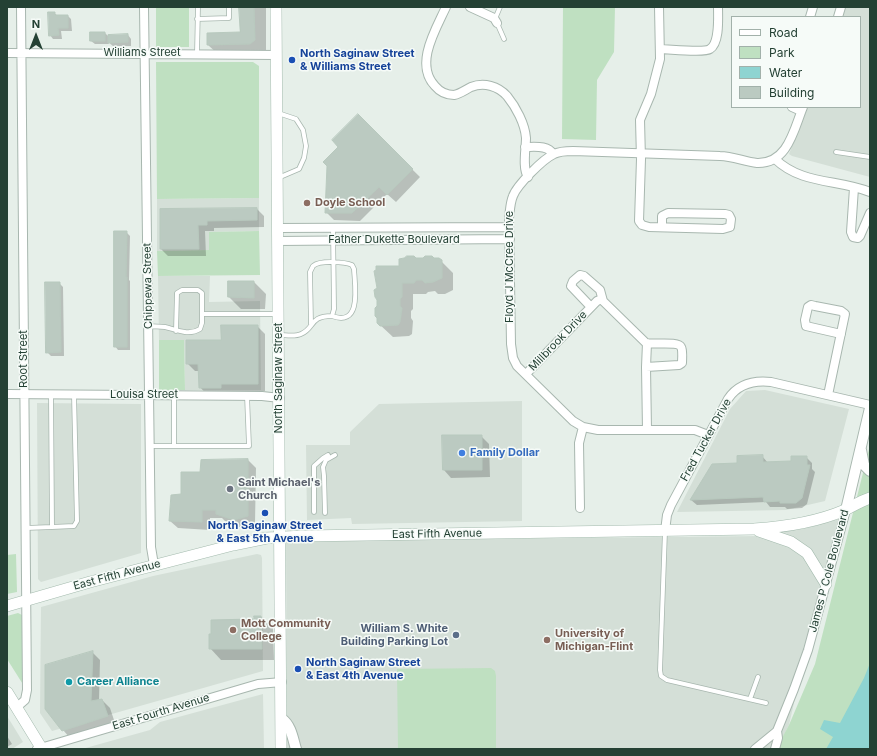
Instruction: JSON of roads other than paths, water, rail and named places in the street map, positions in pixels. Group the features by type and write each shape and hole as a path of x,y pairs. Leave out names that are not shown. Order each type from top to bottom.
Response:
{"main road":[{"name":"North Saginaw Street","path":"276,7 282,749"},
{"name":"East Fifth Avenue","path":"7,606 154,565 256,539 280,536 754,529 820,519 846,510 870,498"},
{"path":"754,529 791,542 807,553 826,584"},
{"path":"7,692 40,748"}],"street":[{"name":"Root Street","path":"17,707 25,700 27,693 21,7"},
{"name":"Chippewa Street","path":"144,7 149,326 148,395 151,547 154,565"},
{"path":"446,7 428,48 427,67 429,78 437,88 447,94 456,94 471,87 482,85 500,90 510,100 525,133 525,170 528,177"},
{"path":"470,7 496,21"},
{"path":"659,7 660,49 658,69 651,94 640,120 639,219 644,226 662,227 726,229 730,227 731,219 729,215 725,214 668,213 662,216 662,227"},
{"path":"660,49 700,51 710,49 713,46 717,35 718,7"},
{"name":"Williams Street","path":"7,53 277,55"},
{"path":"525,147 546,148 553,154 561,151 640,152 726,156 758,163 774,159 785,150 802,109"},
{"name":"Floyd J McCree Drive","path":"553,154 517,188 510,207 511,350 515,362 573,421 584,427 598,430 694,430 708,435"},
{"path":"774,159 780,164 808,178 870,192"},
{"path":"854,188 851,232 853,237 858,238 860,236 870,213"},
{"path":"458,227 458,239"},
{"name":"Father Dukette Boulevard","path":"278,228 510,227"},
{"path":"430,228 430,240"},
{"name":"Father Dukette Boulevard","path":"278,241 510,239"},
{"name":"Millbrook Drive","path":"591,307 572,288 572,282 577,276 584,276 591,282 601,292 602,299 647,343"},
{"name":"Millbrook Drive","path":"526,374 597,301 602,299"},
{"path":"828,395 845,318 844,313 813,305 808,307 805,320 806,326 841,334"},
{"path":"646,366 677,366 681,364 682,361 682,348 679,345 647,343 646,366 647,430"},
{"name":"Fred Tucker Drive","path":"665,531 666,518 669,508 708,435 731,395 746,384 771,382 828,395 870,407"},
{"name":"Louisa Street","path":"7,394 247,396 280,398"},
{"name":"James P Cole Boulevard","path":"756,749 777,731 808,650 846,510 870,407"},
{"path":"580,508 579,443 584,427"},
{"path":"860,446 864,465 870,471"},
{"name":"East Fourth Avenue","path":"40,748 258,684 282,682"},
{"path":"282,719 291,731 296,749"},
{"name":"James P Cole Boulevard","path":"775,749 778,738 777,731"}],"lane":[{"path":"197,54 198,7"},
{"path":"197,19 229,18 229,7"},
{"path":"500,7 496,21 504,39"},
{"path":"278,113 296,119 303,130 306,146 304,158 299,169 278,178"},
{"path":"836,152 870,157"},
{"path":"332,316 334,309 333,228"},
{"path":"279,335 299,335 305,332 318,318 332,316 345,318 352,312 355,305 354,269 352,265 346,263 320,263 313,266 310,272 311,324"},
{"path":"149,326 165,327 176,331 195,332 200,329 202,293 198,290 182,290 177,293 176,331"},
{"path":"202,314 279,314"},
{"path":"51,395 52,527"},
{"path":"26,528 74,526 77,521 74,395"},
{"path":"174,396 174,446"},
{"path":"150,446 249,446 247,396"},
{"path":"314,512 314,466 328,455"},
{"path":"325,513 323,467 325,462 335,455"},
{"path":"665,531 661,676 667,680 766,703"},
{"path":"750,699 758,677"}],"water":[{"path":"870,663 870,749 826,749 833,737 820,729 824,720 840,723 864,678"}],"place":[{"name":"North Saginaw Street & Williams Street","path":"292,60"},
{"name":"Doyle School","path":"307,203"},
{"name":"Family Dollar","path":"462,453"},
{"name":"Saint Michael's Church","path":"230,489"},
{"name":"North Saginaw Street & East 5th Avenue","path":"265,513"},
{"name":"Mott Community College","path":"233,630"},
{"name":"William S. White Building Parking Lot","path":"456,635"},
{"name":"University of Michigan-Flint","path":"547,640"},
{"name":"North Saginaw Street & East 4th Avenue","path":"298,669"},
{"name":"Career Alliance","path":"69,682"}]}
